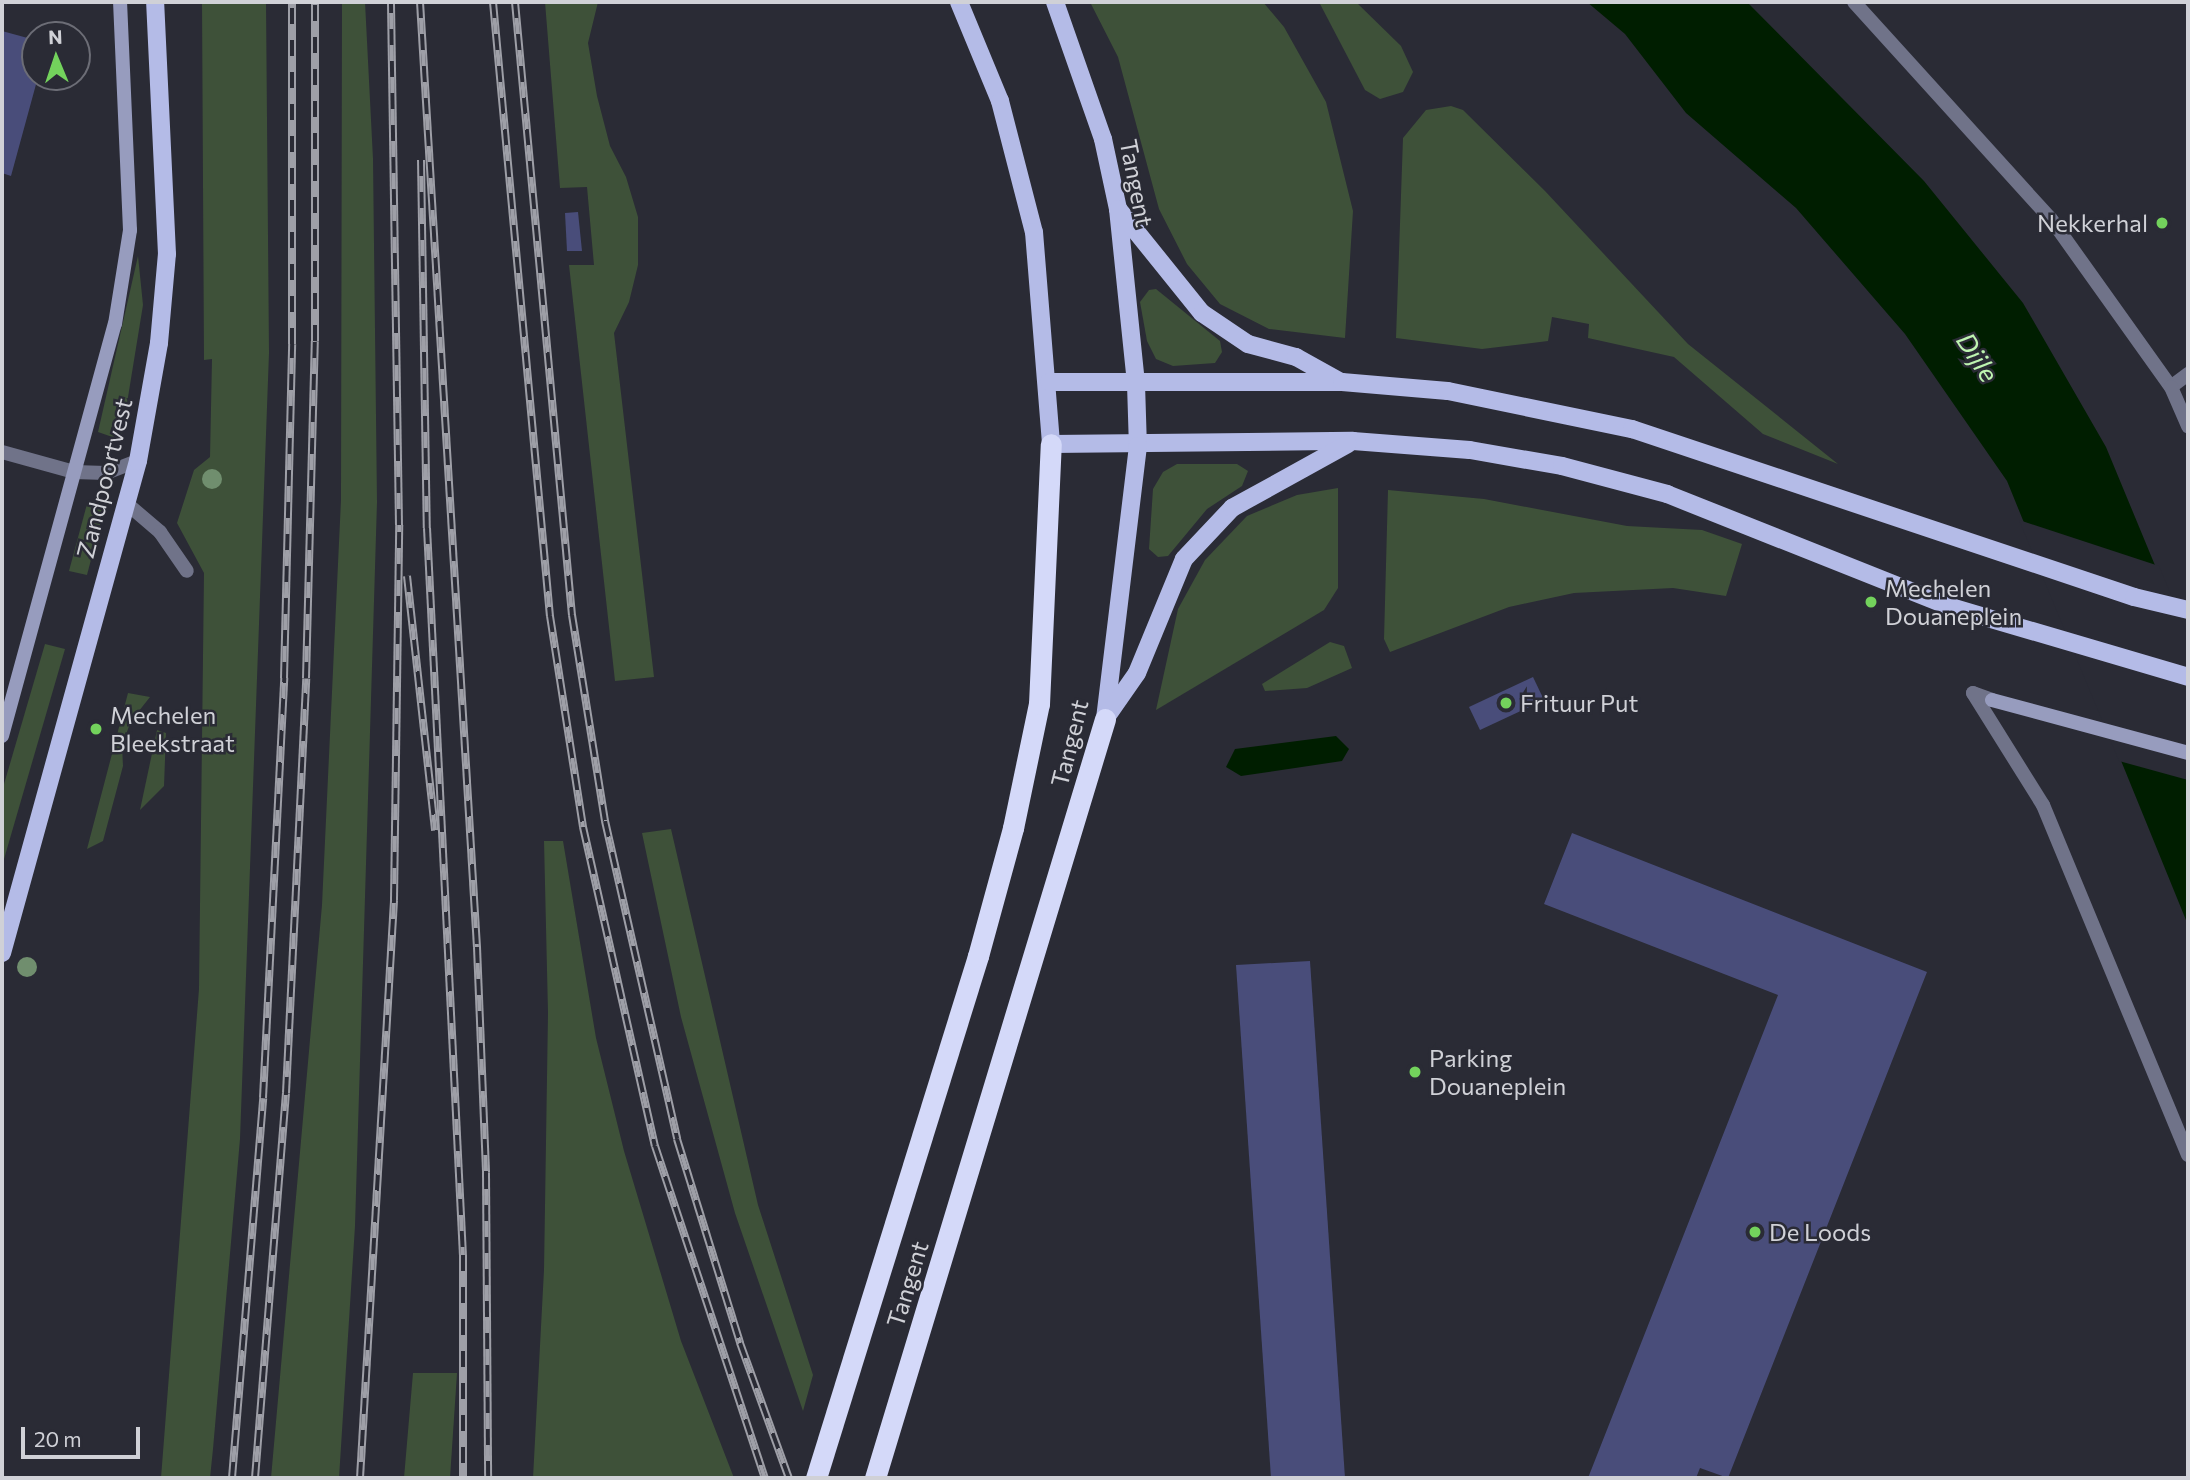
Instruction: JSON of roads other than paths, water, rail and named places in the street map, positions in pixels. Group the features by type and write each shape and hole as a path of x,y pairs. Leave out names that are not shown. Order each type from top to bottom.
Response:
{"highway":[{"name":"Tangent","path":"816,1478 978,956 1013,828 1039,704 1051,444"},
{"name":"Tangent","path":"875,1478 1105,719"}],"main road":[{"name":"Zandpoortvest","path":"2,953 138,461 159,343 167,254 155,2"},
{"name":"Tangent","path":"959,2 1000,101 1034,232 1049,382 1051,444"},
{"name":"Tangent","path":"1055,2 1103,139 1118,209 1136,384 1138,446 1105,719"},
{"path":"1118,209 1202,313 1248,344 1296,357 1342,382"},
{"path":"1049,382 1342,382 1448,391 1632,429 2134,597 2188,610"},
{"path":"1051,444 1138,446 1353,441 1470,450 1562,466 1667,495 1954,608 2188,677"},
{"path":"1105,719 1137,673 1184,559 1232,508 1353,441"}],"street":[{"name":"Zandpoortvest","path":"2,736 115,324 130,230 120,2"},
{"path":"1854,2 2051,219 2171,387 2188,426"},
{"path":"2171,387 2188,374"},
{"path":"2,452 74,472 106,473 138,461"},
{"path":"125,502 160,532 187,571"},
{"path":"2188,752 1973,693 2043,805 2188,1155"}],"water":[{"name":"Dijle","path":"1587,2 1747,2 1924,181 2023,303 2106,447 2188,645 2188,925 2007,481 1905,334 1796,208 1686,113 1625,34"},
{"path":"1336,736 1349,749 1342,761 1241,776 1226,767 1235,749"}],"railway":[{"path":"232,1478 263,1098 284,678 292,344 292,2"},
{"path":"255,1478 286,1093 306,678 315,341 315,2"},
{"path":"360,1478 394,900 399,525 391,2"},
{"path":"420,2 477,947 486,1173 488,1478"},
{"path":"493,2 550,616 583,827 655,1146 765,1478"},
{"path":"515,2 572,615 605,821 677,1139 740,1343 789,1478"},
{"path":"421,160 427,528 463,1255 463,1478"},
{"path":"407,576 435,830"}],"place":[{"name":"Nekkerhal","path":"2162,223"},
{"name":"Mechelen Douaneplein","path":"1871,602"},
{"name":"Frituur Put","path":"1506,703"},
{"name":"Mechelen Bleekstraat","path":"96,729"},
{"name":"Parking Douaneplein","path":"1415,1072"},
{"name":"De Loods","path":"1755,1232"}]}
